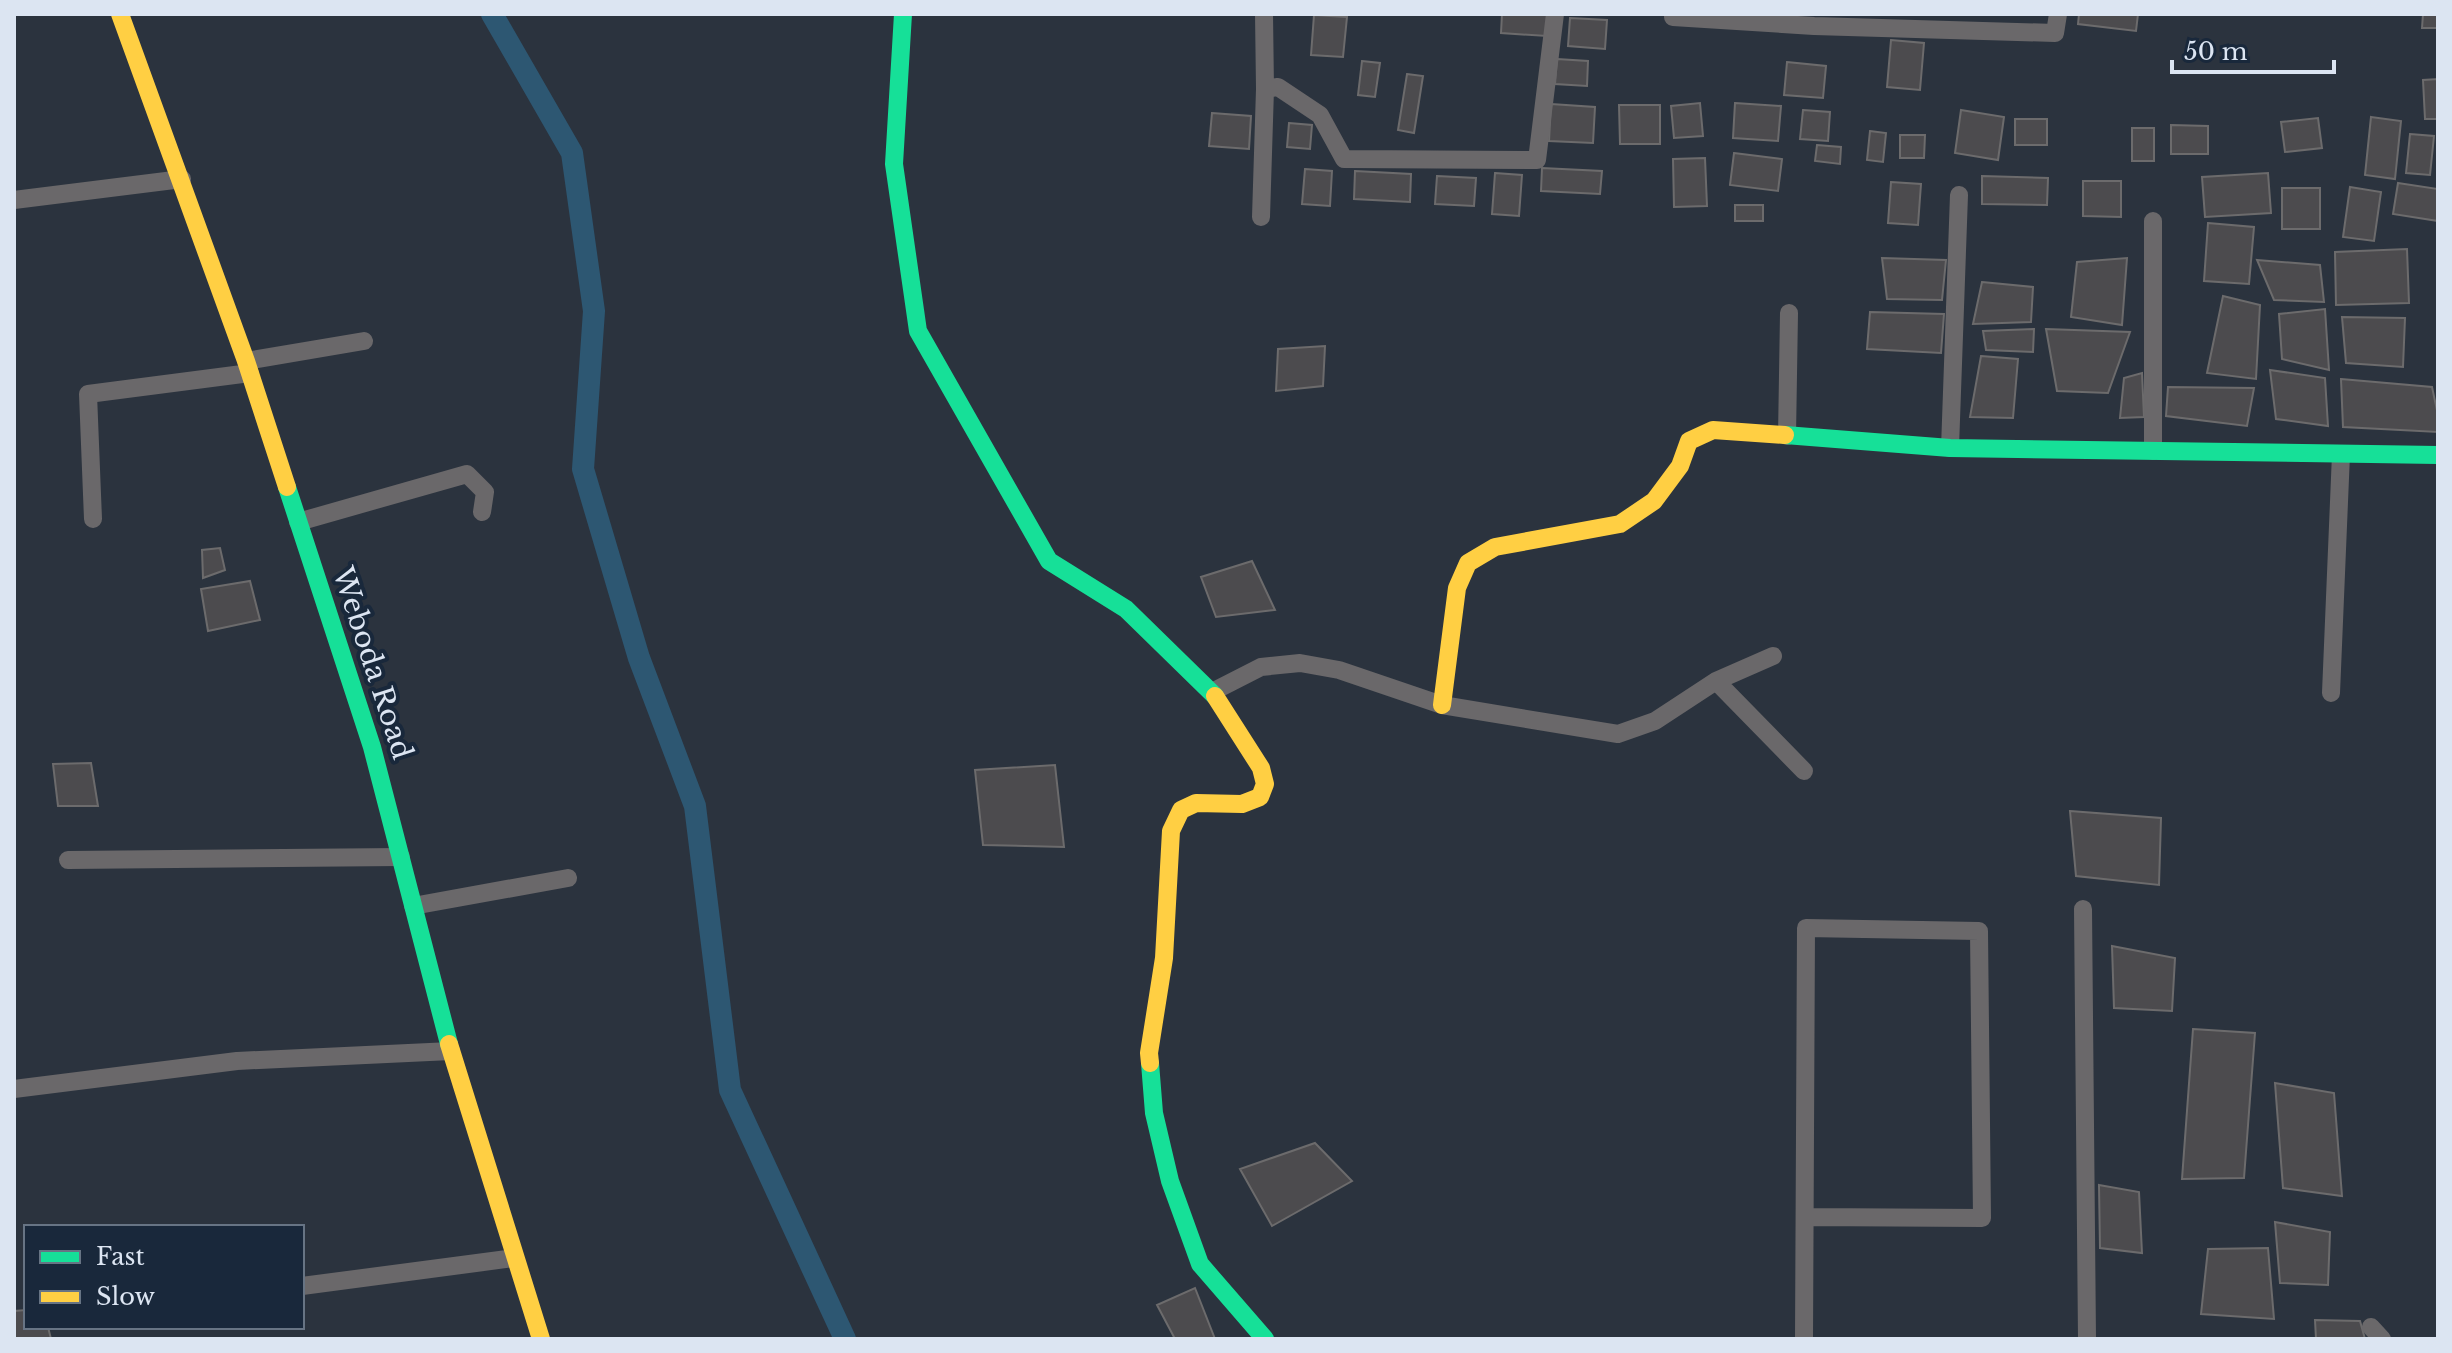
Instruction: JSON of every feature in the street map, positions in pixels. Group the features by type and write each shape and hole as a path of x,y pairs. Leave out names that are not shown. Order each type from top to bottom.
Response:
{"street":[{"name":"Weboda Road","path":"120,14 248,367 372,747 451,1051 541,1339"},
{"path":"903,14 894,164 918,331 1049,561 1126,609 1212,692 1261,768 1265,784 1260,797 1242,804 1196,803 1181,810 1171,831 1164,958 1149,1053 1154,1113 1170,1181 1200,1264 1265,1339"},
{"path":"1261,217 1264,14"},
{"path":"1265,89 1278,87 1320,115 1344,159 1537,160 1555,14"},
{"path":"1673,17 1814,26 1895,21 2055,33 2058,14"},
{"path":"14,200 182,179"},
{"path":"1950,448 1959,195"},
{"path":"2153,221 2153,451"},
{"path":"1787,436 1789,313"},
{"path":"93,519 88,394 248,367 364,341"},
{"path":"1442,705 1457,588 1468,563 1495,547 1620,524 1654,501 1680,466 1689,441 1713,430 1950,448 2438,455"},
{"path":"2331,693 2341,454"},
{"path":"298,522 467,474 485,492 482,512"},
{"path":"1212,692 1261,667 1300,663 1339,670 1442,705 1618,734 1655,721 1716,681 1773,656"},
{"path":"1716,681 1804,771"},
{"path":"68,860 401,857"},
{"path":"413,906 568,878"},
{"path":"2083,909 2087,1339"},
{"path":"1804,1339 1806,928 1979,931 1982,1218 1805,1217"},
{"path":"14,1089 237,1061 451,1051"},
{"path":"304,1286 514,1258"}],"building":[{"path":"1502,14 1548,14 1547,36 1501,33"},
{"path":"2079,14 2138,14 2136,31 2078,24"},
{"path":"2423,14 2438,14 2438,28 2422,28"},
{"path":"1314,15 1347,17 1343,57 1311,55"},
{"path":"1570,18 1607,20 1605,49 1568,46"},
{"path":"1891,40 1924,43 1920,90 1887,87"},
{"path":"1557,59 1588,61 1587,86 1555,84"},
{"path":"1362,61 1380,63 1375,97 1358,95"},
{"path":"1787,62 1826,66 1823,98 1784,95"},
{"path":"1407,74 1423,76 1414,133 1398,130"},
{"path":"2438,79 2438,119 2425,119 2423,80"},
{"path":"1700,103 1703,136 1674,138 1671,106"},
{"path":"1735,103 1781,106 1778,141 1733,138"},
{"path":"1551,104 1595,107 1593,143 1549,141"},
{"path":"1619,105 1660,105 1660,144 1620,144"},
{"path":"1803,110 1830,112 1828,141 1800,139"},
{"path":"1961,110 2004,117 1998,160 1955,153"},
{"path":"1212,113 1251,116 1249,149 1209,146"},
{"path":"2371,117 2401,121 2395,179 2365,175"},
{"path":"2318,118 2322,148 2285,152 2281,122"},
{"path":"2015,119 2047,119 2047,145 2015,145"},
{"path":"1289,123 1312,125 1310,149 1287,147"},
{"path":"2171,125 2208,126 2208,154 2171,154"},
{"path":"2132,128 2154,128 2154,161 2132,161"},
{"path":"1870,131 1886,133 1883,162 1867,160"},
{"path":"2410,134 2434,136 2430,175 2406,173"},
{"path":"1900,135 1925,135 1924,158 1900,158"},
{"path":"1817,145 1841,147 1840,164 1815,161"},
{"path":"1734,153 1782,159 1778,191 1730,185"},
{"path":"1705,158 1707,206 1674,207 1673,159"},
{"path":"1542,168 1602,171 1600,194 1541,191"},
{"path":"1305,169 1332,171 1330,206 1302,204"},
{"path":"1355,171 1411,174 1410,202 1354,199"},
{"path":"1495,173 1522,175 1519,216 1492,214"},
{"path":"2268,173 2271,213 2205,217 2202,177"},
{"path":"1437,176 1476,178 1474,206 1435,204"},
{"path":"1982,176 2048,178 2047,205 1982,204"},
{"path":"2083,181 2121,181 2121,217 2083,216"},
{"path":"1891,182 1921,184 1918,225 1888,223"},
{"path":"2398,183 2438,189 2438,221 2393,214"},
{"path":"2350,187 2381,192 2374,241 2343,237"},
{"path":"2282,188 2320,188 2320,229 2282,229"},
{"path":"1735,205 1763,205 1763,221 1735,221"},
{"path":"2208,223 2254,227 2249,284 2204,281"},
{"path":"2407,249 2409,303 2336,305 2335,252"},
{"path":"1882,258 1946,260 1942,300 1887,299"},
{"path":"2127,258 2122,325 2071,317 2077,262"},
{"path":"2257,260 2320,265 2324,302 2274,300"},
{"path":"1982,282 2033,287 2031,322 1973,324"},
{"path":"2223,296 2260,305 2256,379 2207,373"},
{"path":"2325,309 2329,370 2282,359 2279,314"},
{"path":"1870,312 1944,314 1941,353 1867,349"},
{"path":"2342,317 2405,318 2403,367 2346,363"},
{"path":"2034,329 2033,352 1986,350 1983,331"},
{"path":"2046,329 2130,332 2108,393 2057,391"},
{"path":"1325,346 1323,386 1276,391 1278,349"},
{"path":"1981,356 2018,359 2013,418 1970,417"},
{"path":"2270,370 2325,378 2328,426 2276,419"},
{"path":"2142,373 2144,417 2120,418 2124,378"},
{"path":"2341,379 2432,387 2438,432 2343,427"},
{"path":"2168,387 2254,388 2247,426 2166,416"},
{"path":"220,548 225,570 203,578 202,550"},
{"path":"1252,561 1275,610 1216,617 1201,577"},
{"path":"250,581 260,620 208,631 201,589"},
{"path":"91,763 98,806 58,806 53,764"},
{"path":"1055,765 1064,847 983,845 975,770"},
{"path":"2070,811 2161,818 2159,885 2076,876"},
{"path":"2112,946 2175,958 2172,1011 2114,1008"},
{"path":"2193,1029 2255,1033 2244,1178 2182,1179"},
{"path":"2275,1083 2334,1093 2342,1196 2283,1188"},
{"path":"1315,1143 1352,1181 1272,1226 1240,1169"},
{"path":"2099,1185 2139,1192 2142,1253 2100,1248"},
{"path":"2275,1222 2330,1232 2328,1285 2280,1283"},
{"path":"2268,1248 2274,1319 2201,1314 2208,1249"},
{"path":"1195,1288 1215,1339 1175,1339 1157,1305"},
{"path":"24,1310 24,1329 48,1329 51,1339 14,1339 14,1311"},
{"path":"2315,1320 2360,1321 2365,1339 2316,1339"}],"waterway":[{"path":"492,14 572,153 594,311 583,469 639,658 695,806 730,1090 845,1339"}],"traffic: fast":[{"path":"903,14 894,164 918,331 1049,561 1126,609 1215,696"},
{"path":"1785,435 1950,448 2438,455"},
{"path":"287,487 372,747 449,1044"},
{"path":"1150,1063 1154,1113 1170,1181 1200,1264 1265,1339"}],"traffic: slow":[{"path":"120,14 246,361 287,487"},
{"path":"1442,705 1457,588 1468,563 1495,547 1620,524 1654,501 1680,466 1689,441 1713,430 1785,435"},
{"path":"1150,1063 1164,958 1171,831 1181,810 1196,803 1242,804 1260,797 1265,784 1261,768 1215,696"},
{"path":"449,1044 541,1339"}]}
